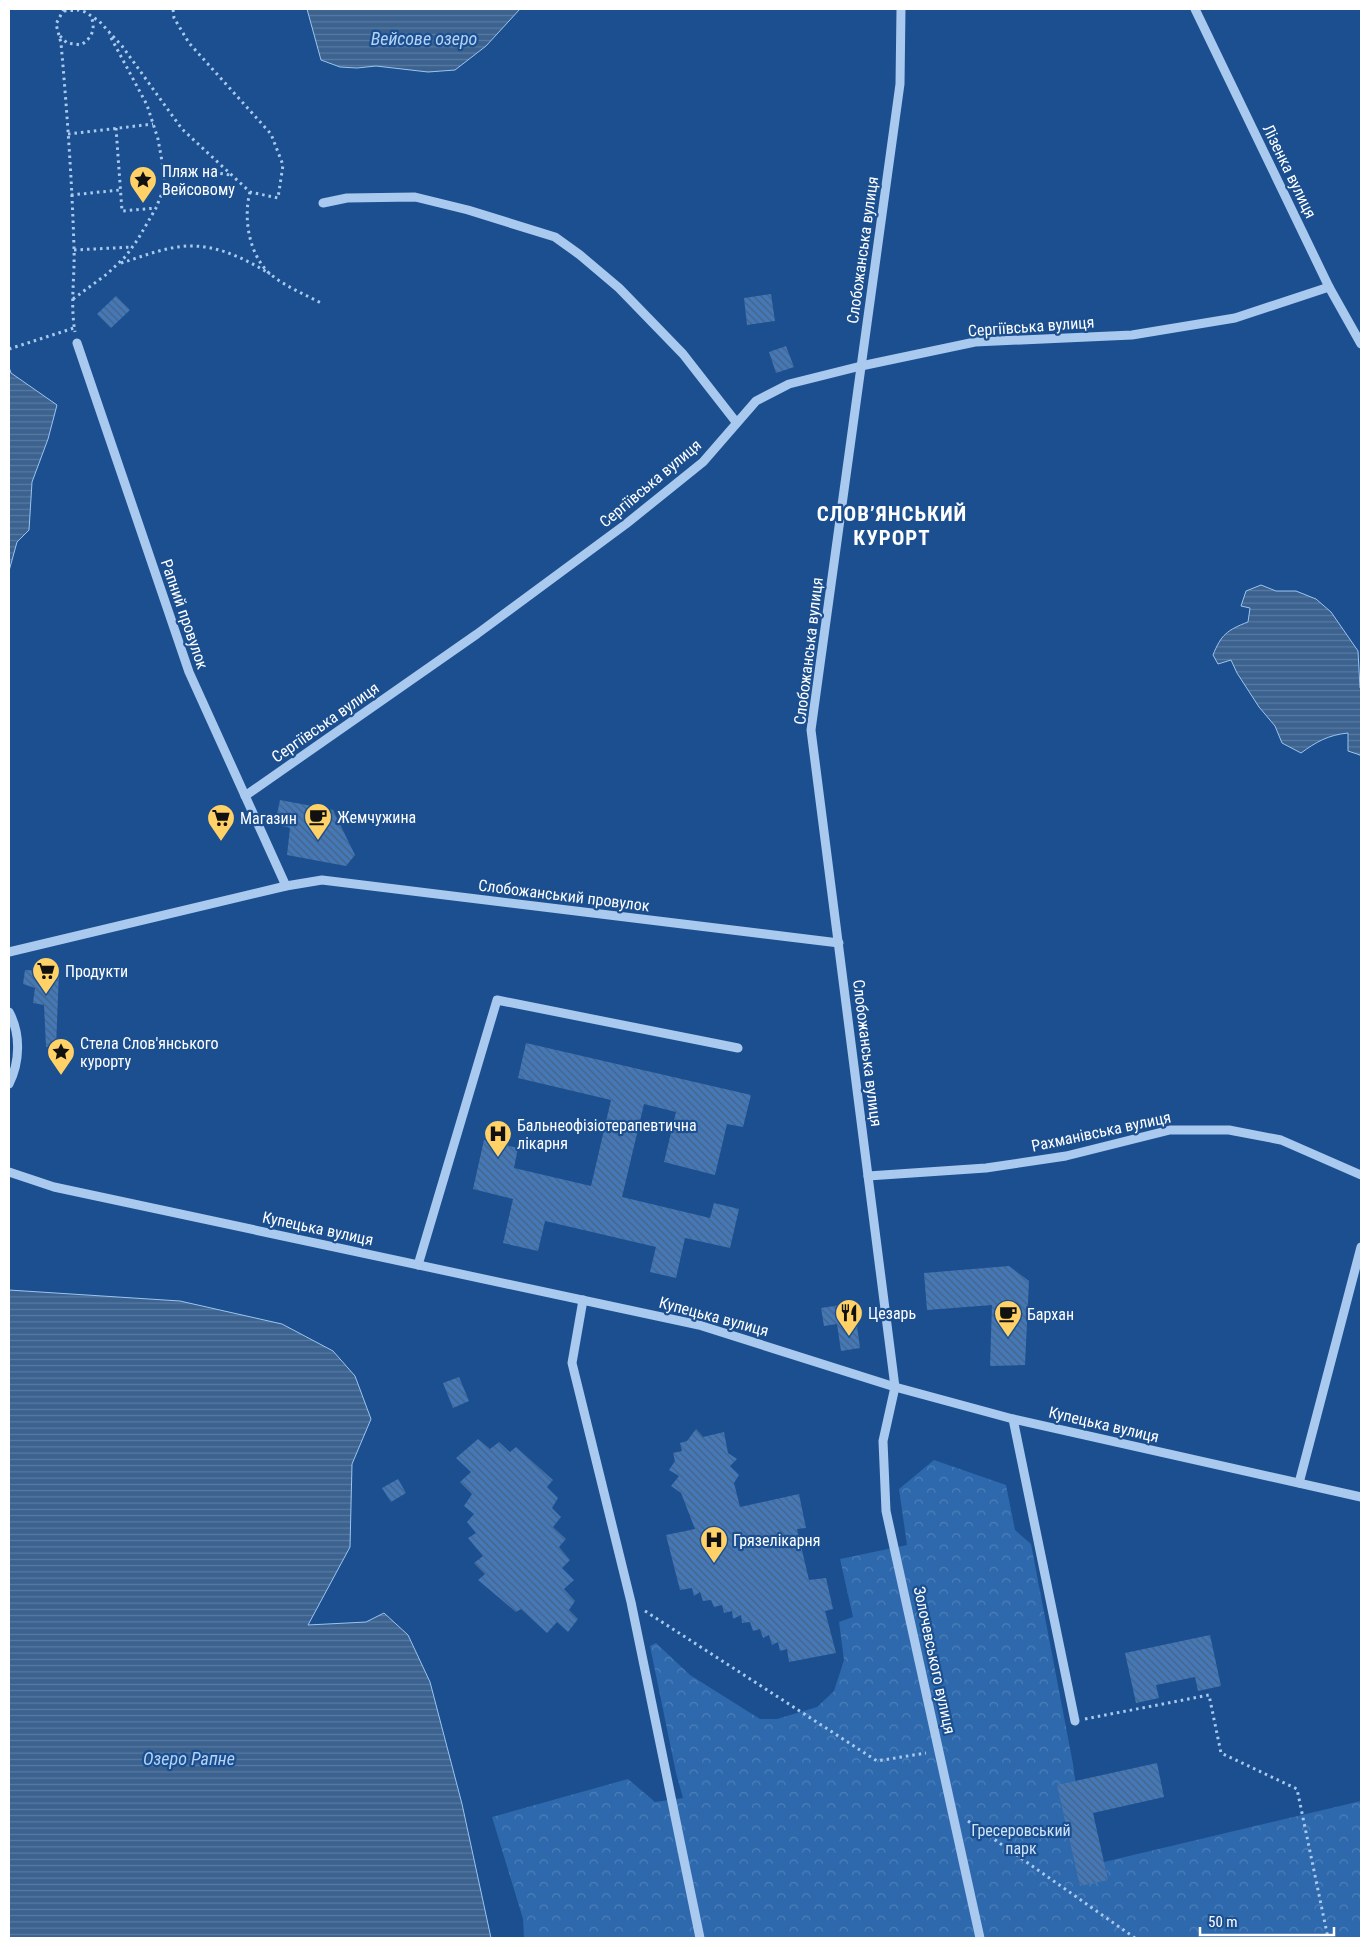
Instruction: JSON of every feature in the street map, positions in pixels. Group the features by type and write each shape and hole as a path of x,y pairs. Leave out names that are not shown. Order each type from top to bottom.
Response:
{"street":[{"name":"Слобожанська вулиця","path":"895,1386 840,943 811,730 900,84 901,9"},
{"name":"Лізенка вулиця","path":"1195,9 1329,287 1361,344"},
{"path":"323,203 346,198 415,197 468,210 555,237 580,255 619,288 683,354 736,422"},
{"name":"Сергіївська вулиця","path":"245,796 477,634 626,524 703,462 756,401 789,384 975,342 1132,335 1235,318 1329,287"},
{"name":"Рапний провулок","path":"77,343 189,672 286,886"},
{"name":"Слобожанський провулок","path":"286,886 322,880 840,943"},
{"path":"9,952 286,886"},
{"path":"418,1265 497,1000 738,1048"},
{"path":"9,1012 13,1020 19,1047 14,1074 9,1084"},
{"name":"Рахманівська вулиця","path":"868,1176 986,1168 1066,1156 1170,1130 1229,1130 1281,1140 1361,1175"},
{"name":"Купецька вулиця","path":"9,1172 54,1187 699,1325 895,1386 1013,1419 1361,1497"},
{"path":"1299,1483 1361,1247"},
{"path":"583,1300 572,1363 631,1602 700,1938"},
{"name":"Золочевського вулиця","path":"895,1386 883,1441 886,1510 980,1938"},
{"path":"1013,1419 1075,1721"}],"path":[{"path":"90,14 93,21 92,34 82,46 67,43 60,36 56,24 64,10 79,10 90,14 122,46 182,128 250,192 278,198 283,165 271,134 189,43 174,18 173,9"},
{"path":"73,299 119,263 133,247 156,208 164,188 163,167 148,105 107,29"},
{"path":"60,36 68,134 74,250 72,318 77,343"},
{"path":"68,134 153,124"},
{"path":"116,128 122,211 156,208"},
{"path":"163,178 199,170 231,175"},
{"path":"71,195 120,190"},
{"path":"250,192 247,202 247,223 253,246 262,264 270,274"},
{"path":"119,263 153,252 193,245 229,253 249,261 323,304"},
{"path":"74,250 133,247"},
{"path":"9,349 74,328"},
{"path":"631,1602 877,1761 939,1750"},
{"path":"1075,1721 1209,1694 1221,1753 1297,1789 1328,1938"},
{"path":"952,1811 1136,1938"}],"green space":[{"name":"Гресеровський парк","path":"934,1460 1006,1485 1015,1530 1031,1544 1073,1764 1087,1866 1361,1801 1361,1938 524,1938 523,1919 492,1817 628,1779 655,1802 683,1798 676,1773 650,1646 656,1643 690,1675 760,1719 777,1719 817,1707 834,1691 844,1660 839,1622 853,1617 840,1559 907,1545 899,1489"}],"water":[{"name":"Вейсове озеро","path":"307,9 520,9 486,46 455,70 428,72 376,66 340,67 321,60"},
{"path":"9,367 11,373 57,405 48,439 32,482 29,530 17,542 9,571"},
{"path":"1261,585 1276,591 1296,591 1316,599 1331,612 1358,651 1361,689 1361,758 1360,755 1348,751 1348,733 1334,735 1301,753 1282,743 1275,726 1259,707 1231,660 1218,664 1213,655 1222,638 1230,631 1248,622 1250,608 1241,606 1246,591"},
{"name":"Озеро Рапне","path":"9,1290 180,1301 282,1324 333,1351 355,1376 371,1419 352,1464 350,1547 308,1625 366,1622 384,1613 408,1635 430,1682 462,1804 491,1938 9,1938"}],"building":[{"path":"771,294 775,321 747,325 744,298"},
{"path":"116,296 130,310 111,328 97,314"},
{"path":"786,346 794,367 776,373 769,352"},
{"name":"Жемчужина","path":"280,800 333,810 355,855 346,866 287,855 290,828 275,824"},
{"name":"Продукти","path":"25,970 59,972 56,1047 46,1047 44,1005 33,1003 35,988 23,984"},
{"name":"Бальнеофізіотерапевтична лікарня","path":"526,1043 751,1095 743,1127 727,1124 715,1175 664,1162 676,1112 644,1104 622,1197 710,1218 714,1203 739,1209 730,1248 685,1238 676,1278 650,1272 656,1247 545,1221 538,1251 503,1243 513,1199 473,1189 484,1140 518,1148 514,1168 591,1186 611,1100 518,1078"},
{"name":"Бархан","path":"1009,1266 1029,1281 1025,1365 990,1366 992,1305 927,1310 924,1273"},
{"name":"Цезарь","path":"854,1303 860,1348 841,1351 837,1324 824,1326 821,1308"},
{"path":"459,1377 469,1401 453,1408 443,1383"},
{"path":"696,1429 703,1437 724,1432 728,1453 737,1459 730,1466 739,1475 734,1483 740,1507 799,1494 806,1528 797,1529 809,1580 826,1578 833,1609 825,1611 836,1653 789,1662 787,1649 780,1651 778,1642 772,1645 769,1635 763,1638 760,1629 753,1631 750,1622 742,1623 741,1615 733,1619 732,1611 724,1613 722,1605 714,1607 711,1600 703,1601 700,1592 694,1596 692,1588 680,1590 666,1535 695,1529 681,1493 671,1486 679,1476 669,1470 675,1461 673,1453 682,1451 680,1443 687,1441"},
{"path":"478,1439 490,1449 499,1442 510,1452 516,1447 553,1480 547,1487 558,1498 552,1508 561,1517 553,1527 566,1539 559,1547 570,1560 562,1568 574,1580 564,1589 575,1601 569,1610 578,1619 568,1632 557,1622 547,1633 521,1609 516,1612 478,1580 485,1574 474,1563 483,1556 468,1538 476,1533 467,1522 474,1514 464,1506 472,1494 460,1482 471,1472 456,1458"},
{"path":"398,1479 406,1493 391,1502 382,1488"},
{"path":"1210,1635 1221,1686 1198,1691 1195,1677 1156,1685 1159,1698 1136,1703 1125,1653"},
{"path":"1157,1763 1164,1797 1093,1813 1108,1880 1080,1886 1057,1785"}],"place":[{"name":"Пляж на Вейсовому","path":"143,204"},
{"name":"Жемчужина","path":"318,841"},
{"name":"Магазин","path":"221,842"},
{"name":"Продукти","path":"46,995"},
{"name":"Стела Слов'янського курорту","path":"61,1076"},
{"name":"Бальнеофізіотерапевтична лікарня","path":"498,1158"},
{"name":"Цезарь","path":"849,1337"},
{"name":"Бархан","path":"1008,1338"},
{"name":"Грязелікарня","path":"714,1564"}],"district":[{"name":"СЛОВ’ЯНСЬКИЙ КУРОРТ","path":"892,526"}]}
